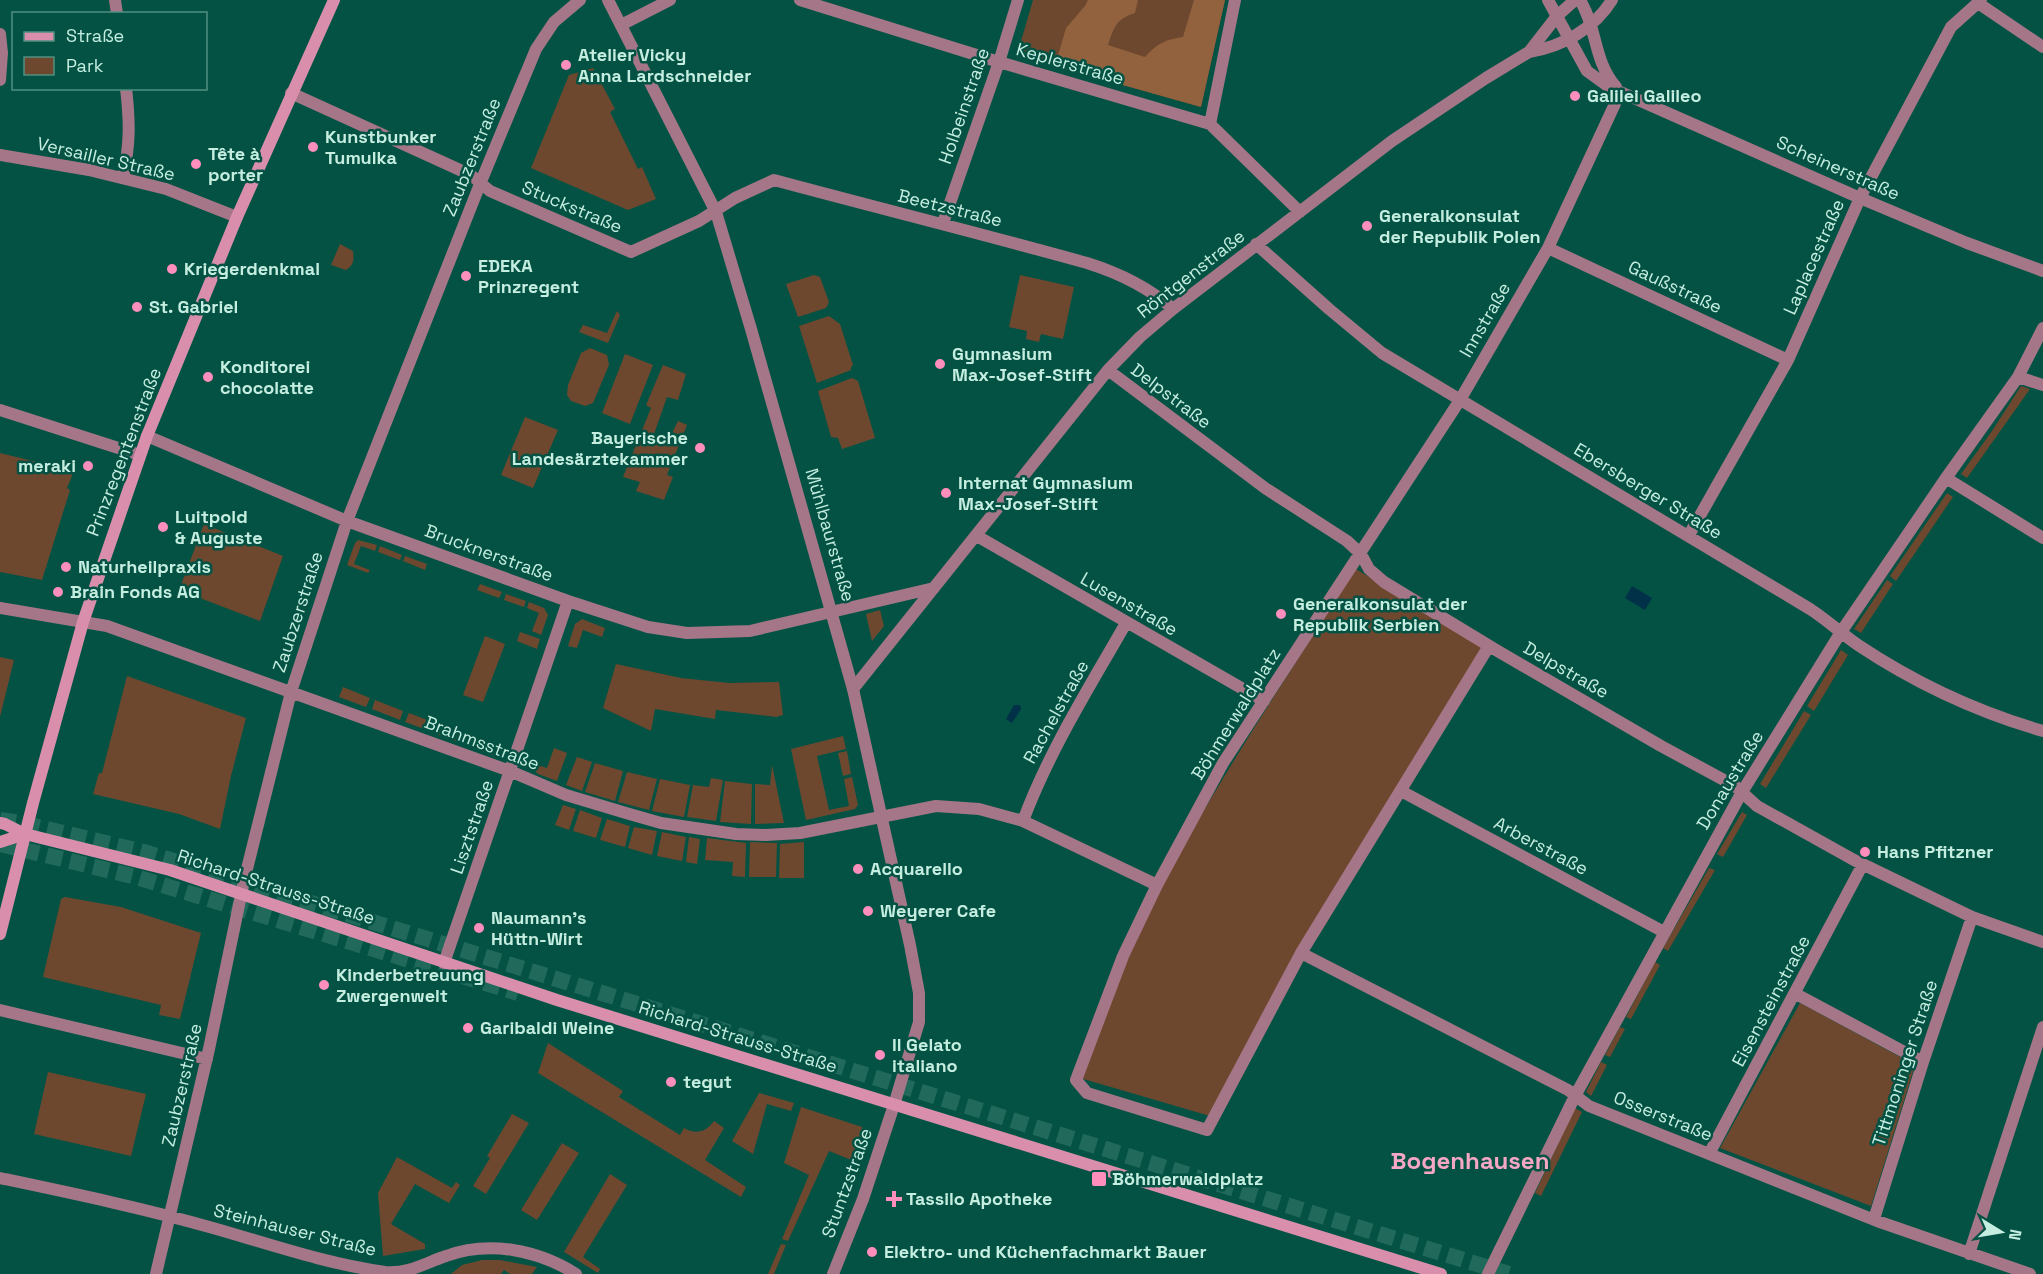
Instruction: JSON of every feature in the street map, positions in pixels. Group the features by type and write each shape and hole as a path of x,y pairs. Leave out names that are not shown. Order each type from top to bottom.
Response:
{"main road":[{"name":"Prinzregentenstraße","path":"0,934 83,622 140,455 237,217 334,0"},
{"name":"Richard-Strauss-Straße","path":"0,824 5,824 25,834 170,870 557,1000 1441,1274"},
{"path":"0,842 25,834"}],"street":[{"name":"Zaubzerstraße","path":"156,1274 207,1059 242,893 291,692 347,521 480,184 536,49 554,22 580,0"},
{"name":"Mühlbaurstraße","path":"608,0 716,212 752,329 853,688 919,993 919,1022 894,1104"},
{"path":"621,25 670,0"},
{"name":"Keplerstraße","path":"800,0 1210,124 1300,212"},
{"name":"Holbeinstraße","path":"943,223 1018,0"},
{"path":"1210,124 1235,0"},
{"name":"Scheinerstraße","path":"1548,0 1587,71 1598,81 1620,93 1860,198 1967,243 2043,271"},
{"name":"Röntgenstraße","path":"853,688 1108,370 1140,337 1256,244 1402,135 1529,52 1557,16 1575,0"},
{"path":"1580,0 1591,24 1604,71 1620,93"},
{"name":"Röntgenstraße","path":"1529,52 1546,49 1568,39 1604,14 1612,0"},
{"path":"1979,1 2043,47"},
{"name":"Laplacestraße","path":"1689,535 1788,360 1860,198 1951,27 1979,1"},
{"path":"0,34 2,53 0,80"},
{"path":"123,178 129,152 130,127 126,90"},
{"name":"Stuckstraße","path":"291,93 471,175 491,192 631,252 716,212"},
{"name":"Innstraße","path":"1361,554 1460,400 1548,248 1620,93"},
{"name":"Versailler Straße","path":"0,155 89,170 166,189 237,217"},
{"name":"Beetzstraße","path":"716,212 735,198 774,180 943,223 1110,270 1155,293 1173,309"},
{"name":"Ebersberger Straße","path":"1256,244 1382,353 1810,609 1857,644 1928,688 2021,725 2043,731"},
{"name":"Gaußstraße","path":"1548,248 1788,360"},
{"name":"Donaustraße","path":"1488,1274 1575,1096 1742,792 1841,632 2018,377 2043,328"},
{"name":"Delpstraße","path":"1108,370 1266,488 1347,541 1361,554 1369,569 1384,582 1661,746 1735,786 1757,806 1863,864 1972,917 2043,942"},
{"path":"2018,377 2043,385"},
{"path":"0,410 140,455"},
{"name":"Brucknerstraße","path":"147,436 347,521 568,601 648,627 687,633 750,631 833,613"},
{"path":"1946,478 2043,538"},
{"name":"Lusenstraße","path":"977,536 1264,701"},
{"name":"Böhmerwaldplatz","path":"1361,554 1223,764 1157,885 1123,956 1076,1080 1087,1093 1208,1130 1301,953 1489,646"},
{"path":"833,613 934,588"},
{"name":"Lisztstraße","path":"444,963 568,601"},
{"name":"Brahmsstraße","path":"0,609 107,626 510,771 567,795 662,823 706,830 766,835 800,833 936,806 979,809 1023,821 1157,885"},
{"name":"Rachelstraße","path":"1023,821 1038,781 1058,740 1125,623"},
{"name":"Arberstraße","path":"1401,791 1664,932"},
{"name":"Eisensteinstraße","path":"1709,1154 1863,864"},
{"name":"Tittmoninger Straße","path":"1874,1220 1923,1062 1972,917"},
{"name":"Osserstraße","path":"1301,953 1568,1090 1589,1106 1874,1220 2030,1274"},
{"path":"1796,994 1923,1062"},
{"path":"0,1010 207,1059"},
{"path":"1969,1254 2043,1027"},
{"name":"Stuntzstraße","path":"833,1274 863,1199 894,1104"},
{"name":"Steinhauser Straße","path":"0,1178 144,1209 342,1264 388,1272 406,1272 424,1267 455,1253 508,1248 545,1258 576,1274"}],"green space":[{"path":"1033,0 1225,0 1201,107 1017,55"},
{"path":"593,68 615,109 610,112 638,169 642,167 656,199 628,210 531,168 569,75"},
{"path":"340,244 353,251 353,262 346,270 331,265"},
{"path":"814,275 820,277 829,302 826,308 798,317 786,284"},
{"path":"1020,275 1074,287 1063,339 1041,334 1039,342 1026,339 1027,331 1009,327"},
{"path":"617,311 620,315 608,343 579,332 583,325 607,333"},
{"path":"829,316 840,324 853,365 851,370 817,383 799,326"},
{"path":"590,348 607,355 609,365 593,403 585,406 571,401 567,395 568,385 581,353"},
{"path":"625,354 653,365 630,424 602,413"},
{"path":"663,365 686,374 678,400 667,397 653,437 673,444 677,436 672,433 678,421 687,425 667,475 673,477 664,500 636,491 640,482 623,477 651,408 646,405"},
{"path":"852,378 858,381 875,438 842,449 838,438 831,437 818,391"},
{"path":"2021,386 2030,389 1967,478 1961,474"},
{"path":"525,417 558,430 533,488 501,475"},
{"path":"0,453 74,471 67,488 70,490 42,580 0,572"},
{"path":"1947,493 1953,497 1896,581 1890,576"},
{"path":"204,524 283,556 260,621 179,590"},
{"path":"358,540 377,545 375,551 361,546 354,564 370,570 368,573 347,565"},
{"path":"380,546 402,555 400,560 378,552"},
{"path":"405,556 427,564 425,570 403,561"},
{"name":"Böhmerwaldplatz","path":"1356,569 1483,647 1210,1116 1080,1078 1128,955 1162,884 1232,764"},
{"path":"1887,580 1893,584 1861,633 1854,629"},
{"path":"480,584 502,592 499,598 477,590"},
{"path":"506,594 526,601 524,607 504,600"},
{"path":"529,602 544,608 548,615 541,635 532,631 539,613 527,608"},
{"path":"880,610 884,626 872,641 866,614"},
{"path":"582,619 605,628 602,637 583,630 577,648 568,646 575,624"},
{"path":"520,632 540,639 537,649 517,641"},
{"path":"485,636 505,644 483,702 463,695"},
{"path":"1841,650 1848,655 1814,711 1807,706"},
{"path":"0,657 14,660 0,717"},
{"path":"616,664 681,678 729,683 779,682 783,715 776,717 716,710 715,719 655,709 651,731 603,708"},
{"path":"127,676 246,718 220,829 179,814 93,794 99,773 102,773"},
{"path":"343,687 370,698 366,707 339,697"},
{"path":"375,700 403,711 400,720 372,709"},
{"path":"1804,711 1811,715 1766,788 1760,784"},
{"path":"409,713 435,723 432,732 405,722"},
{"path":"441,725 468,736 465,745 437,734"},
{"path":"843,736 846,749 817,756 829,810 849,806 844,779 852,777 858,805 855,809 806,820 791,749"},
{"path":"474,738 502,749 499,753 492,755 471,747"},
{"path":"554,748 567,753 557,781 538,774 527,762 547,768"},
{"path":"847,751 851,774 843,776 838,753"},
{"path":"577,757 592,762 582,791 566,785"},
{"path":"595,763 623,771 615,801 585,792"},
{"path":"772,765 784,823 755,824 755,784 770,785"},
{"path":"627,772 657,779 649,810 618,802"},
{"path":"711,778 723,780 716,821 687,817 693,785 709,787"},
{"path":"660,779 690,785 684,817 652,811"},
{"path":"725,781 752,784 751,824 720,822"},
{"path":"563,805 576,809 569,830 555,825"},
{"path":"580,810 602,818 596,838 573,831"},
{"path":"1742,812 1747,815 1723,857 1717,854"},
{"path":"607,819 630,826 625,847 600,840"},
{"path":"634,827 657,831 652,855 628,848"},
{"path":"662,832 686,837 682,861 657,856"},
{"path":"689,837 700,839 697,864 686,862"},
{"path":"707,838 746,843 745,877 732,876 733,862 705,860"},
{"path":"750,842 777,843 776,877 749,877"},
{"path":"804,842 804,878 779,878 780,844"},
{"path":"1709,868 1715,870 1668,951 1663,948"},
{"path":"65,897 121,907 201,933 180,1019 159,1015 161,1005 43,977 61,899"},
{"path":"1655,962 1660,965 1631,1019 1626,1017"},
{"path":"1800,1003 1915,1065 1871,1206 1720,1148"},
{"path":"1620,1027 1625,1029 1610,1057 1605,1055"},
{"path":"548,1043 623,1091 619,1097 680,1135 684,1128 700,1131 708,1128 714,1121 724,1128 705,1160 746,1187 741,1197 538,1073"},
{"path":"1601,1062 1607,1065 1591,1096 1586,1092"},
{"path":"48,1072 146,1094 131,1156 34,1134"},
{"path":"759,1093 794,1103 791,1111 767,1104 753,1154 732,1141"},
{"path":"801,1107 862,1127 866,1132 866,1141 853,1179 848,1178 854,1161 829,1151 788,1241 782,1239 809,1175 784,1163"},
{"path":"1575,1108 1582,1112 1541,1196 1535,1193"},
{"path":"512,1114 529,1123 486,1194 473,1186 490,1158 487,1156"},
{"path":"562,1143 579,1153 537,1220 521,1210"},
{"path":"397,1157 452,1188 456,1182 460,1185 449,1203 415,1184 391,1224 425,1244 425,1249 383,1256 378,1193"},
{"path":"610,1174 627,1185 583,1257 600,1269 598,1273 564,1252"},
{"path":"781,1244 786,1245 774,1274 768,1274"},
{"path":"482,1260 500,1260 537,1267 532,1274 510,1274 504,1270 501,1274 451,1274 462,1265"}],"shaded area":[{"path":"1088,0 1138,0 1135,13 1117,24 1108,45 1145,57 1162,43 1183,37 1194,0 1225,0 1201,107 1055,66 1066,28"}],"water":[{"path":"1632,586 1652,598 1645,610 1625,598"},
{"path":"1014,705 1020,705 1021,709 1012,723 1006,719"}],"tunnel":[{"path":"0,820 144,852 224,876 1509,1274"},
{"path":"0,844 136,877 518,993"}],"place":[{"name":"Atelier Vicky Anna Lardschneider","path":"566,65"},
{"name":"Galilei Galileo","path":"1575,96"},
{"name":"Kunstbunker Tumulka","path":"313,147"},
{"name":"Tête à porter","path":"196,164"},
{"name":"Generalkonsulat der Republik Polen","path":"1367,226"},
{"name":"Kriegerdenkmal","path":"172,269"},
{"name":"EDEKA Prinzregent","path":"466,276"},
{"name":"St. Gabriel","path":"137,307"},
{"name":"Gymnasium Max-Josef-Stift","path":"940,364"},
{"name":"Konditorei chocolatte","path":"208,377"},
{"name":"Bayerische Landesärztekammer","path":"700,448"},
{"name":"meraki","path":"88,466"},
{"name":"Internat Gymnasium Max-Josef-Stift","path":"946,493"},
{"name":"Luitpold & Auguste","path":"163,527"},
{"name":"Naturheilpraxis","path":"66,567"},
{"name":"Brain Fonds AG","path":"58,592"},
{"name":"Generalkonsulat der Republik Serbien","path":"1281,614"},
{"name":"Hans Pfitzner","path":"1865,852"},
{"name":"Acquarello","path":"858,869"},
{"name":"Weyerer Cafe","path":"868,911"},
{"name":"Naumann's Hüttn-Wirt","path":"479,928"},
{"name":"Kinderbetreuung Zwergenwelt","path":"324,985"},
{"name":"Garibaldi Weine","path":"468,1028"},
{"name":"Il Gelato italiano","path":"880,1055"},
{"name":"tegut","path":"671,1082"},
{"name":"Böhmerwaldplatz","path":"1099,1179"},
{"name":"Tassilo Apotheke","path":"894,1199"},
{"name":"Elektro- und Küchenfachmarkt Bauer","path":"872,1252"}],"district":[{"name":"Bogenhausen","path":"1470,1161"}]}
